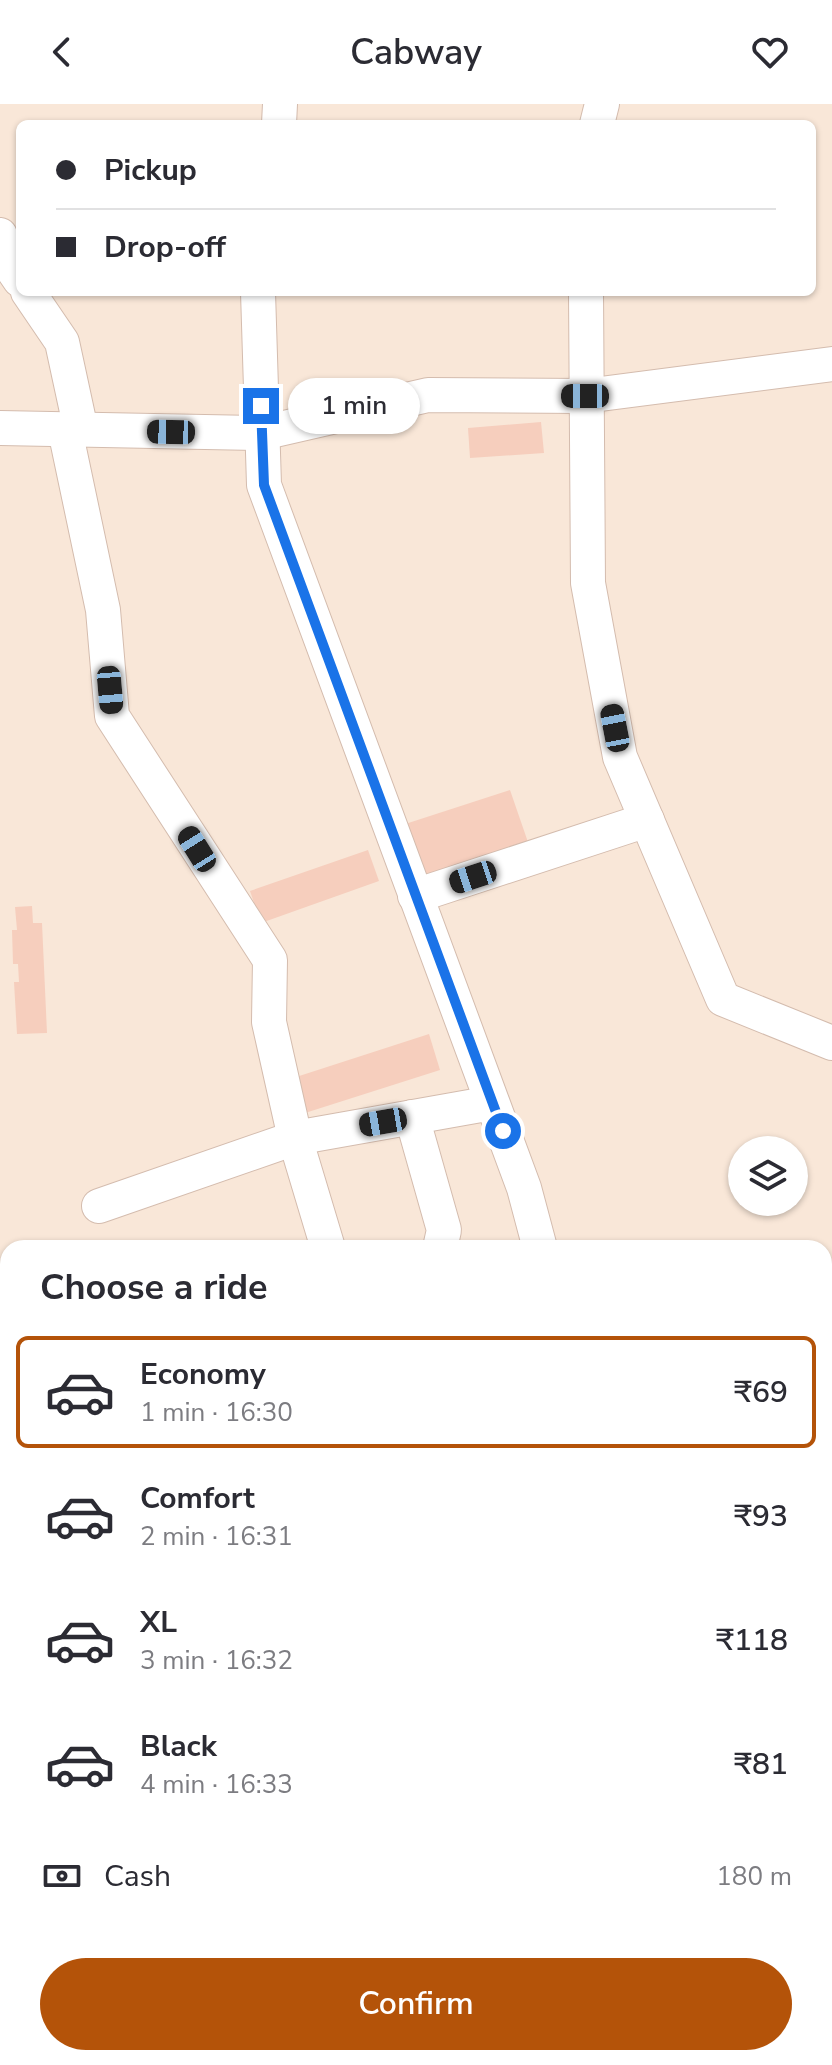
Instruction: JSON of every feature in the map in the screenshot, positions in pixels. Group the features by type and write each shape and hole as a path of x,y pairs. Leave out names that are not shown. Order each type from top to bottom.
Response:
{"street":[{"path":"0,235 9,264 16,274"},
{"path":"31,296 62,342 73,430 103,610 112,716 270,960 269,1022 295,1138 326,1240"},
{"path":"258,296 264,485 524,1188 538,1240"},
{"path":"586,296 588,583 620,757 723,999 832,1043"},
{"path":"0,428 262,433 428,395 585,396 832,364"},
{"path":"415,896 647,820"},
{"path":"99,1206 295,1138 492,1103"},
{"path":"412,1117 444,1230 442,1240"}],"shaded area":[{"path":"0,104 832,104 832,1240 0,1240"}],"building":[{"path":"541,422 544,453 470,458 468,428"},
{"path":"510,790 530,848 416,886 396,827"},
{"path":"368,850 379,881 261,923 250,891"},
{"path":"32,906 33,923 42,923 47,1033 17,1034 14,982 19,982 18,964 13,964 12,930 17,930 15,907"},
{"path":"429,1034 440,1070 305,1113 293,1078"}],"route":[{"path":"261,406 264,485 503,1131"}]}
